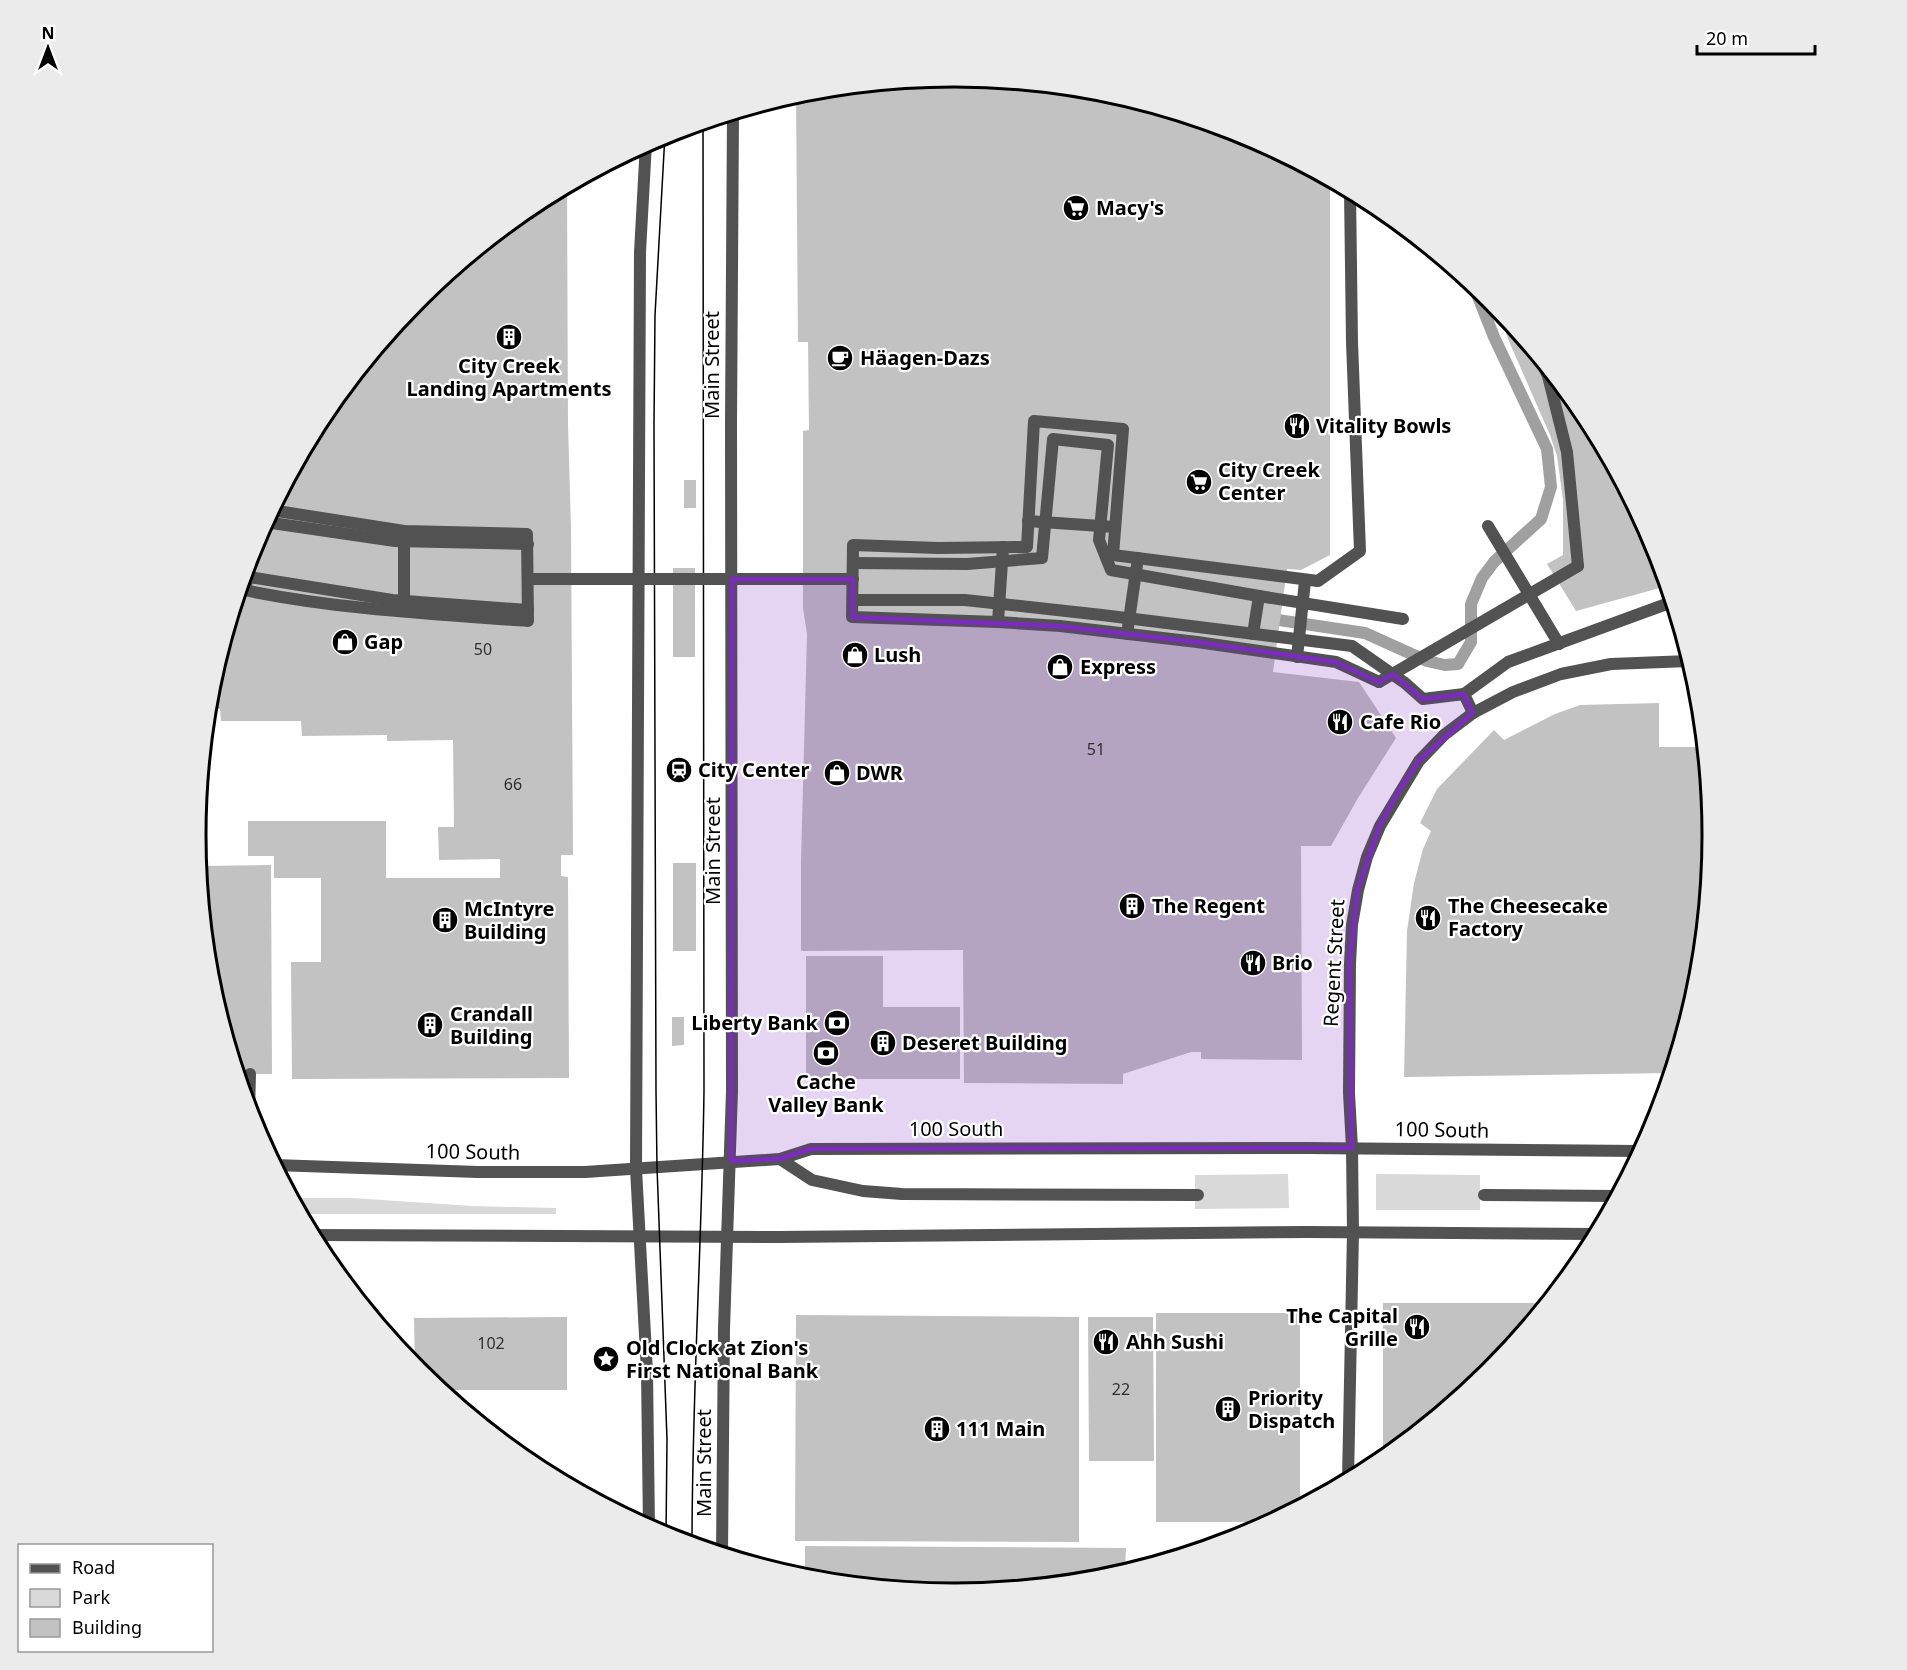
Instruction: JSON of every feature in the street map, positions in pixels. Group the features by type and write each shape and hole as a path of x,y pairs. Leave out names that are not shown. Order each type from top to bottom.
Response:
{"street":[{"name":"Main Street","path":"722,1546 724,1329 731,1161 733,955 731,424 733,121"},
{"path":"645,154 639,274 636,1169 647,1372 649,1518"},
{"path":"1350,201 1352,342 1360,551 1318,581 1113,555 1123,429 1034,421 1027,547 938,548 854,545 852,617 998,622 1127,634 1336,662 1379,682 1578,566 1567,452 1550,384"},
{"path":"853,563 967,564 1042,558 1053,440 1108,445 1099,540 1112,570 1403,619"},
{"path":"247,590 304,600 528,621 527,534 404,531 280,511"},
{"path":"1028,520 1115,527"},
{"path":"274,523 395,541 528,544"},
{"path":"1488,526 1559,644"},
{"path":"404,531 404,611"},
{"path":"998,622 1003,547"},
{"path":"1127,634 1138,558"},
{"path":"252,577 392,600 528,609"},
{"path":"528,579 853,579"},
{"path":"1297,657 1305,581"},
{"path":"1253,634 1259,596"},
{"path":"853,600 965,600 1352,646 1405,683 1423,699 1464,694 1508,662 1665,605"},
{"name":"Regent Street","path":"1348,1470 1353,1232 1349,1093 1350,964 1352,925 1367,857 1380,826 1414,769 1444,735 1473,713 1513,692 1561,674 1611,664 1681,661"},
{"path":"1464,694 1473,713"},
{"path":"250,1074 250,1088"},
{"name":"100 South","path":"283,1165 478,1173 585,1173 780,1159 811,1149 1352,1148 1631,1151"},
{"path":"780,1159 812,1180 863,1191 914,1194 1198,1195"},
{"path":"1484,1195 1608,1196"},
{"path":"322,1235 728,1236 1353,1232 1586,1234"}],"highlighted area":[{"path":"732,579 853,579 853,617 1060,626 1197,642 1336,662 1379,682 1393,674 1423,699 1464,694 1473,713 1419,761 1398,793 1380,826 1358,890 1350,964 1352,1148 811,1149 780,1159 731,1161"}],"green space":[{"path":"1288,1174 1289,1208 1195,1209 1195,1175"},
{"path":"1376,1174 1480,1175 1480,1210 1376,1210"},
{"path":"300,1198 352,1198 472,1206 556,1208 556,1214 309,1214"}],"building":[{"path":"954,87 1051,93 1147,112 1194,127 1240,144 1330,188 1330,555 1301,570 1287,569 1273,672 1359,682 1396,738 1331,846 1301,846 1302,1060 1201,1059 1201,1052 1191,1052 1123,1074 1123,1084 964,1083 963,950 801,951 807,634 803,608 803,431 809,430 808,342 798,342 796,104 856,93 905,89"},
{"path":"567,195 573,855 561,855 561,876 568,877 569,1078 292,1079 291,962 321,962 321,878 274,878 274,856 248,856 248,821 386,821 386,878 500,878 500,859 439,860 438,827 454,827 453,740 387,741 387,735 302,736 301,721 221,721 220,709 217,709 231,641 262,549 306,461 332,419 391,342 425,306 498,242"},
{"path":"1505,331 1547,380 1601,461 1645,549 1659,588 1576,611 1547,564 1563,555 1563,500 1557,456"},
{"path":"684,480 696,480 696,508 684,508"},
{"path":"673,568 695,568 695,657 673,657"},
{"path":"1659,703 1659,747 1696,747 1702,835 1695,933 1676,1029 1663,1073 1404,1077 1407,931 1414,883 1423,849 1431,831 1420,823 1437,789 1494,730 1504,740 1555,714 1580,705"},
{"path":"673,863 696,863 696,951 673,951"},
{"path":"271,865 272,1074 245,1074 220,981 212,933 207,866"},
{"name":"Deseret Building","path":"806,956 883,956 883,1007 960,1007 960,1079 806,1079"},
{"path":"672,1017 684,1017 684,1045 672,1046"},
{"path":"1383,1303 1536,1303 1482,1364 1447,1397 1383,1447"},
{"name":"Priority Dispatch","path":"1156,1313 1300,1313 1300,1497 1249,1522 1156,1522"},
{"name":"111 Main","path":"796,1315 1079,1317 1079,1542 795,1541"},
{"path":"567,1317 567,1390 453,1390 415,1353 414,1318"},
{"path":"1088,1317 1153,1317 1154,1461 1089,1461"},
{"path":"805,1546 1126,1548 1125,1563 1051,1577 1002,1581 954,1583 905,1581 856,1577 805,1568"}],"waterway":[{"path":"1265,618 1365,633 1427,661 1445,665 1458,664 1471,642 1471,604 1482,578 1494,562 1541,519 1551,487 1547,449 1482,306"}],"tram line":[{"path":"692,1535 704,1091 703,131"},
{"path":"664,145 655,315 654,424 656,1091 667,1439 666,1526"}],"place":[{"name":"Macy's","path":"1076,208"},
{"name":"City Creek Landing Apartments","path":"509,337"},
{"name":"Häagen-Dazs","path":"840,358"},
{"name":"Vitality Bowls","path":"1297,426"},
{"name":"City Creek Center","path":"1199,482"},
{"name":"Gap","path":"345,642"},
{"name":"Lush","path":"855,655"},
{"name":"Express","path":"1060,667"},
{"name":"Cafe Rio","path":"1340,722"},
{"name":"City Center","path":"679,770"},
{"name":"DWR","path":"837,773"},
{"name":"The Regent","path":"1132,906"},
{"name":"The Cheesecake Factory","path":"1428,918"},
{"name":"McIntyre Building","path":"445,920"},
{"name":"Brio","path":"1253,963"},
{"name":"Liberty Bank","path":"837,1023"},
{"name":"Crandall Building","path":"430,1025"},
{"name":"Deseret Building","path":"883,1043"},
{"name":"Cache Valley Bank","path":"826,1053"},
{"name":"The Capital Grille","path":"1417,1327"},
{"name":"Ahh Sushi","path":"1106,1342"},
{"name":"Old Clock at Zion's First National Bank","path":"606,1359"},
{"name":"Priority Dispatch","path":"1228,1409"},
{"name":"111 Main","path":"937,1429"}]}
